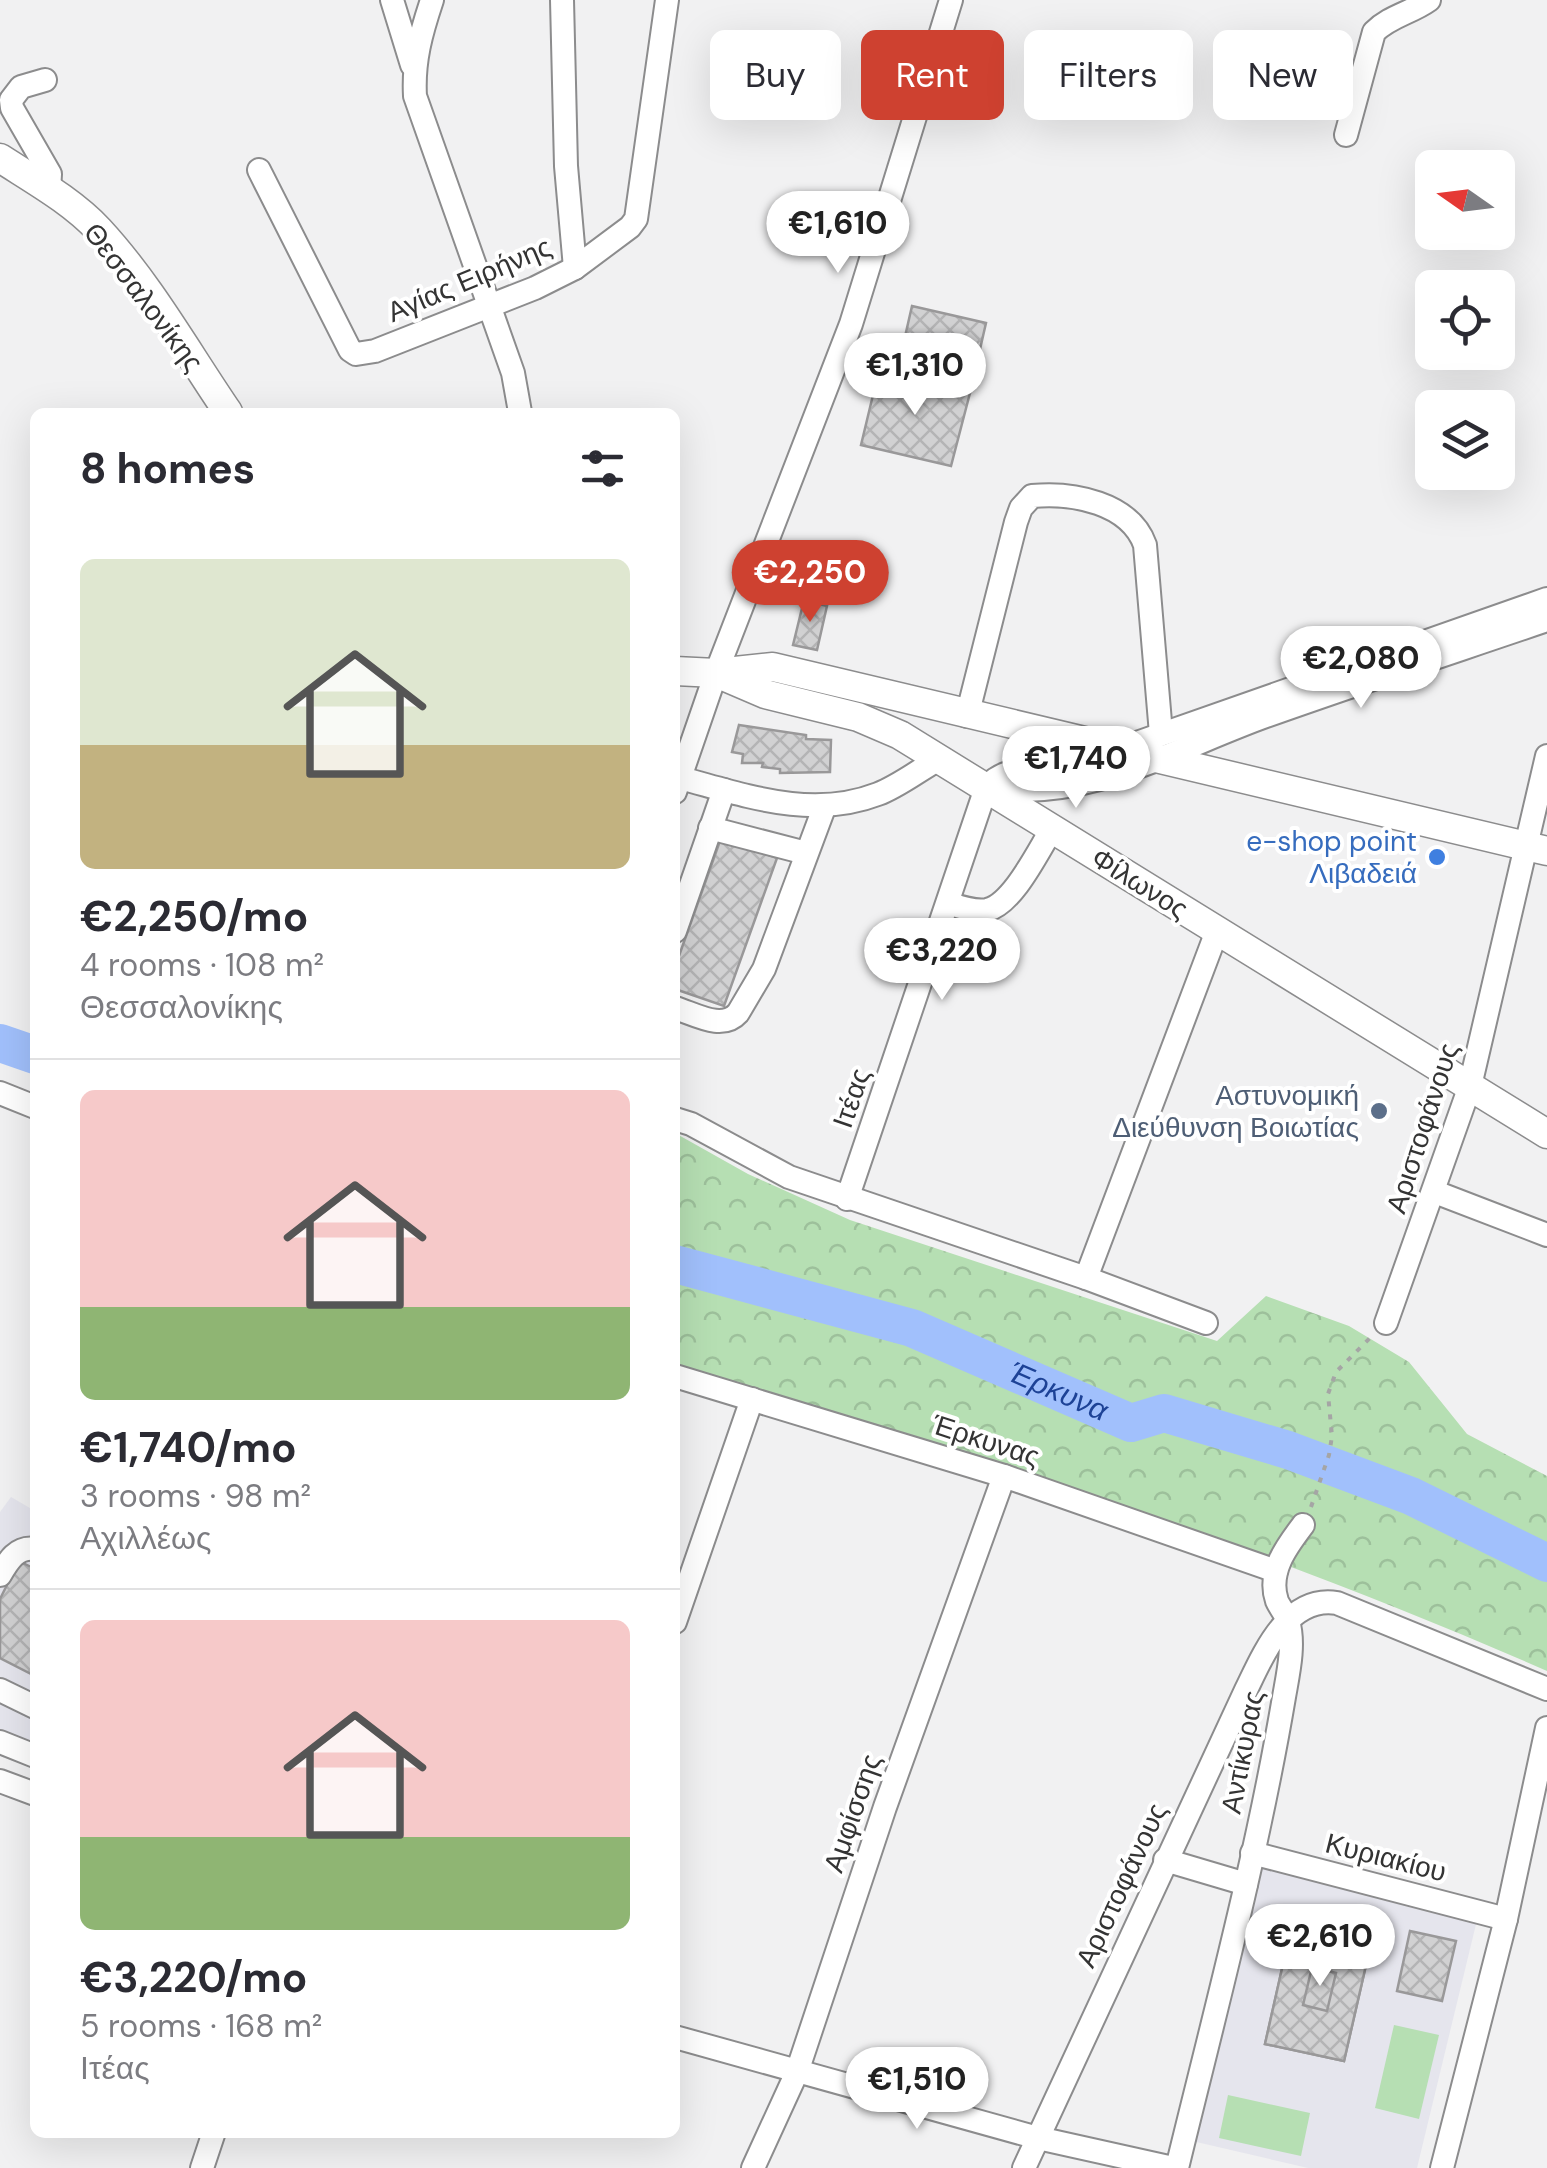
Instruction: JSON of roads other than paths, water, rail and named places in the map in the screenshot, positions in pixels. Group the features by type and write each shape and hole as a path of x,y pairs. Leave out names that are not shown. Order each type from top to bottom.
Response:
{"main road":[{"name":"Θεσσαλονίκης","path":"0,158 83,215 108,241 225,408"},
{"path":"680,671 716,674 773,667 1117,750 1160,747 1538,849"},
{"name":"Φίλωνος","path":"716,674 764,694 879,725 1547,1134"}],"street":[{"path":"392,0 414,68"},
{"path":"432,0 414,68 415,96 513,373 519,408"},
{"path":"562,0 566,166 575,268"},
{"name":"Αγίας Ειρήνης","path":"260,170 350,350 356,354 375,352 490,306 575,268 630,228 636,219 668,0"},
{"path":"680,776 851,324 952,0"},
{"path":"1346,135 1374,32 1385,21 1429,0"},
{"path":"45,80 21,87 11,100 50,174 49,190"},
{"path":"967,716 1021,508 1032,496 1051,494 1112,508 1138,527 1144,545 1160,747"},
{"path":"986,788 1010,791 1077,784 1160,747 1547,599"},
{"path":"1160,747 1262,717 1547,620"},
{"path":"680,659 716,674"},
{"path":"986,788 1001,774 1067,765 1117,750"},
{"name":"Αριστοφάνους","path":"1386,1323 1470,1086 1538,849 1547,756"},
{"path":"680,785 824,808 879,794 939,759"},
{"name":"Ιτέας","path":"847,1199 986,788"},
{"path":"680,917 724,790"},
{"path":"680,1010 722,1023 738,1013 764,969 824,808"},
{"path":"710,828 806,852"},
{"path":"948,904 982,910 992,909 1008,898 1052,829"},
{"path":"1086,1278 1217,930"},
{"path":"0,1093 30,1105"},
{"path":"680,1121 789,1177 1206,1323"},
{"path":"1435,1192 1547,1235"},
{"name":"Έρκυνας","path":"680,1377 1004,1476 1276,1570"},
{"path":"680,1608 752,1399"},
{"name":"Αμφίσσης","path":"753,2168 798,2072 884,1807 1004,1476"},
{"path":"1303,1525 1276,1570 1278,1603 1288,1620 1320,1600 1337,1603 1547,1689"},
{"path":"0,1575 17,1552 30,1548"},
{"name":"Αριστοφάνους","path":"1024,2168 1262,1656 1288,1620"},
{"name":"Αντίκυρας","path":"1175,2168 1246,1884 1284,1698 1290,1652 1288,1620"},
{"path":"0,1690 30,1705"},
{"path":"1442,2168 1506,1919 1547,1728"},
{"path":"0,1742 30,1754"},
{"path":"0,1781 30,1792"},
{"name":"Κυριακίου","path":"1252,1854 1506,1919"},
{"path":"1165,1860 1246,1884"},
{"path":"680,2038 1038,2138 1175,2168"},
{"path":"202,2168 212,2138"}],"waterway":[{"name":"Έρκυνα","path":"0,1043 30,1053"},
{"name":"Έρκυνα","path":"680,1265 912,1328 1131,1423 1164,1413 1288,1450 1411,1496 1547,1563"}],"place":[{"name":"e-shop point Λιβαδειά","path":"1437,857"},
{"name":"Αστυνομική Διεύθυνση Βοιωτίας","path":"1379,1111"}]}
